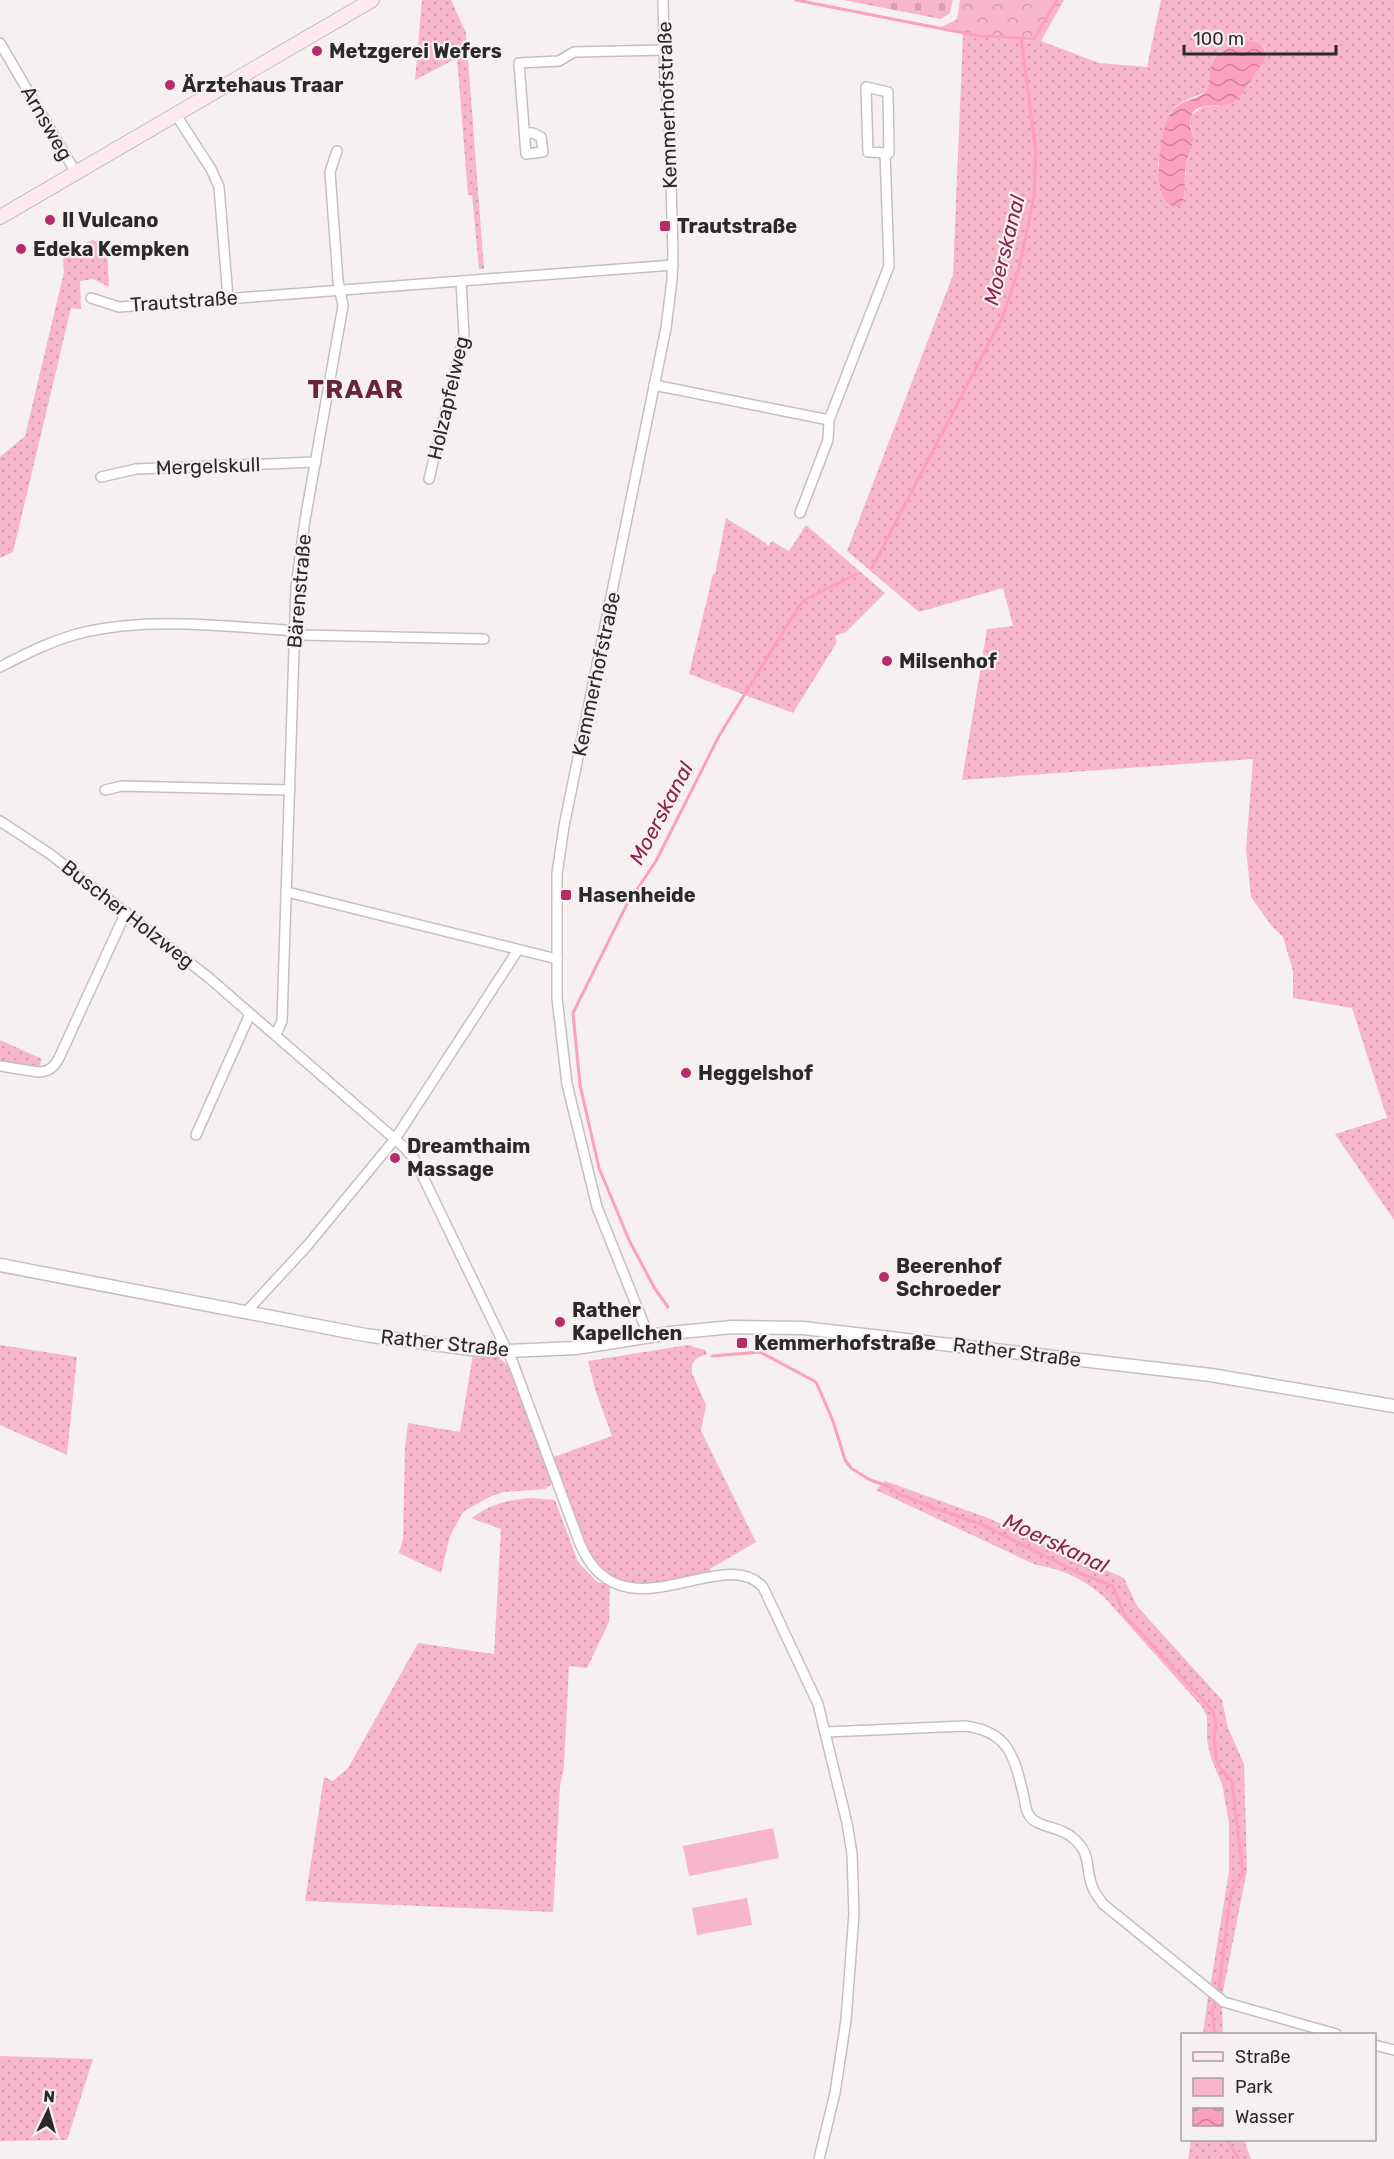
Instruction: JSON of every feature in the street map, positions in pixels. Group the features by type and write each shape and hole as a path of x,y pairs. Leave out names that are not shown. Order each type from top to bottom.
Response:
{"main road":[{"path":"0,218 176,115 351,5 372,0"}],"street":[{"name":"Kemmerhofstraße","path":"649,1337 597,1207 567,1084 557,998 556,883 560,851 666,328 673,265 663,0"},
{"name":"Arnsweg","path":"0,42 76,173"},
{"path":"525,133 519,63 559,61 574,52 664,50"},
{"path":"866,87 888,92 890,153 885,153 868,152 866,87"},
{"path":"176,115 211,169 219,187 228,298"},
{"name":"Bärenstraße","path":"276,1034 282,1021 299,561 343,306 338,281 330,172 336,151"},
{"path":"800,513 828,440 829,420 889,266 885,153"},
{"name":"Trautstraße","path":"91,298 119,306 673,265"},
{"name":"Holzapfelweg","path":"429,479 464,335 461,281"},
{"path":"654,385 829,420"},
{"name":"Mergelskull","path":"101,477 136,469 316,462"},
{"path":"0,667 58,640 114,627 174,624 285,630 302,635 484,639"},
{"path":"105,790 122,786 290,790"},
{"name":"Buscher Holzweg","path":"0,821 50,854 189,960 410,1153 507,1351 590,1565 605,1578 636,1587 680,1585 730,1574 745,1575 758,1581 770,1599 813,1691 826,1732 850,1840 854,1896 846,2020 835,2093 819,2159"},
{"path":"287,892 557,959"},
{"path":"0,1066 38,1072 45,1072 52,1068 59,1058 126,912"},
{"path":"246,1311 307,1246 395,1139 518,950"},
{"path":"195,1136 250,1014"},
{"name":"Rather Straße","path":"0,1265 417,1343 507,1351 576,1348 732,1327 803,1328 1211,1375 1394,1406"},
{"path":"826,1732 965,1726 983,1729 1002,1739 1016,1764 1029,1816 1038,1825 1054,1827 1070,1835 1082,1845 1088,1857 1092,1888 1103,1904 1216,1997 1241,2008 1332,2033"},
{"path":"1376,2046 1394,2050"}],"green space":[{"path":"422,0 451,0 466,33 484,269 479,269 472,195 468,195 457,58 415,80"},
{"path":"843,0 953,0 950,13 941,19"},
{"path":"960,0 1064,0 1041,41 997,39 940,28 957,19"},
{"path":"1161,0 1394,0 1394,1220 1335,1134 1387,1118 1352,1008 1293,998 1293,971 1283,937 1271,925 1251,897 1246,849 1253,759 962,780 987,629 1013,626 1003,588 919,612 847,551 953,275 963,33 997,39 1041,41 1099,63 1147,67","holes":["1236,43 1262,45 1265,49 1264,62 1256,69 1246,89 1223,105 1203,107 1191,115 1193,136 1186,166 1184,199 1163,197 1158,164 1169,114 1176,106 1204,93 1209,88 1212,62 1218,53"]},
{"path":"92,240 107,245 109,287 93,279 80,281 81,309 71,308 13,552 0,558 0,457 25,436 64,272 63,256"},
{"path":"726,518 768,546 772,541 789,551 806,525 885,593 846,632 835,636 837,642 793,713 689,674 713,574 715,574"},
{"path":"0,1040 42,1059 39,1067 0,1061"},
{"path":"0,1345 77,1357 67,1455 0,1425"},
{"path":"688,1345 705,1350 707,1354 697,1358 692,1364 692,1373 706,1405 701,1431 756,1542 710,1569 710,1573 683,1580 652,1584 623,1581 609,1576 592,1560 578,1533 551,1458 612,1436 595,1389 588,1361"},
{"path":"473,1355 498,1357 509,1366 552,1484 545,1489 504,1492 489,1497 463,1512 450,1536 441,1573 399,1553 403,1539 405,1447 408,1423 460,1432"},
{"path":"885,1481 988,1518 1124,1578 1137,1606 1222,1700 1228,1728 1244,1764 1247,1870 1222,1997 1210,1988 1229,1871 1229,1823 1222,1784 1211,1758 1207,1740 1207,1717 1202,1707 1104,1597 1088,1585 1064,1572 1036,1565 876,1490"},
{"path":"531,1498 555,1500 578,1562 597,1582 610,1585 609,1622 587,1668 569,1666 553,1912 305,1901 324,1777 333,1781 348,1768 418,1643 494,1654 501,1529 471,1518 500,1504"},
{"path":"773,1828 779,1858 689,1876 683,1846"},
{"path":"747,1898 752,1925 697,1935 692,1908"},
{"path":"1208,1996 1222,2006 1223,2033 1203,2033"},
{"path":"0,2056 93,2059 67,2140 0,2141"},
{"path":"1191,2141 1244,2141 1251,2159 1188,2159"}],"water":[{"path":"1245,41 1258,43 1264,48 1264,62 1242,94 1233,102 1204,106 1194,111 1190,122 1193,139 1185,171 1184,198 1180,206 1170,204 1163,196 1159,168 1163,136 1170,114 1179,105 1200,96 1207,90 1211,65 1217,55"}],"waterway":[{"path":"796,0 979,36 1021,38"},
{"name":"Moerskanal","path":"872,568 1003,316 1019,268 1034,196 1036,153 1021,38 1034,39 1057,0"},
{"name":"Moerskanal","path":"668,1307 655,1289 629,1240 599,1168 580,1085 573,1013 626,906 656,861 719,736 799,606 806,599 857,574"},
{"name":"Moerskanal","path":"712,1356 760,1352 816,1382 833,1421 845,1460 851,1468 899,1494 983,1525 1079,1573 1113,1586 1125,1616 1213,1711 1216,1725 1214,1735 1216,1759 1220,1768 1232,1782 1243,1874 1231,1891 1219,1988 1212,2012 1215,2033"},
{"name":"Moerskanal","path":"1228,2141 1239,2159"}],"place":[{"name":"Metzgerei Wefers","path":"317,51"},
{"name":"Ärztehaus Traar","path":"170,85"},
{"name":"Il Vulcano","path":"50,220"},
{"name":"Trautstraße","path":"665,226"},
{"name":"Edeka Kempken","path":"21,249"},
{"name":"Milsenhof","path":"887,661"},
{"name":"Hasenheide","path":"566,895"},
{"name":"Heggelshof","path":"686,1073"},
{"name":"Dreamthaim Massage","path":"395,1158"},
{"name":"Beerenhof Schroeder","path":"884,1277"},
{"name":"Rather Kapellchen","path":"560,1322"},
{"name":"Kemmerhofstraße","path":"742,1343"}],"district":[{"name":"TRAAR","path":"356,389"}]}
